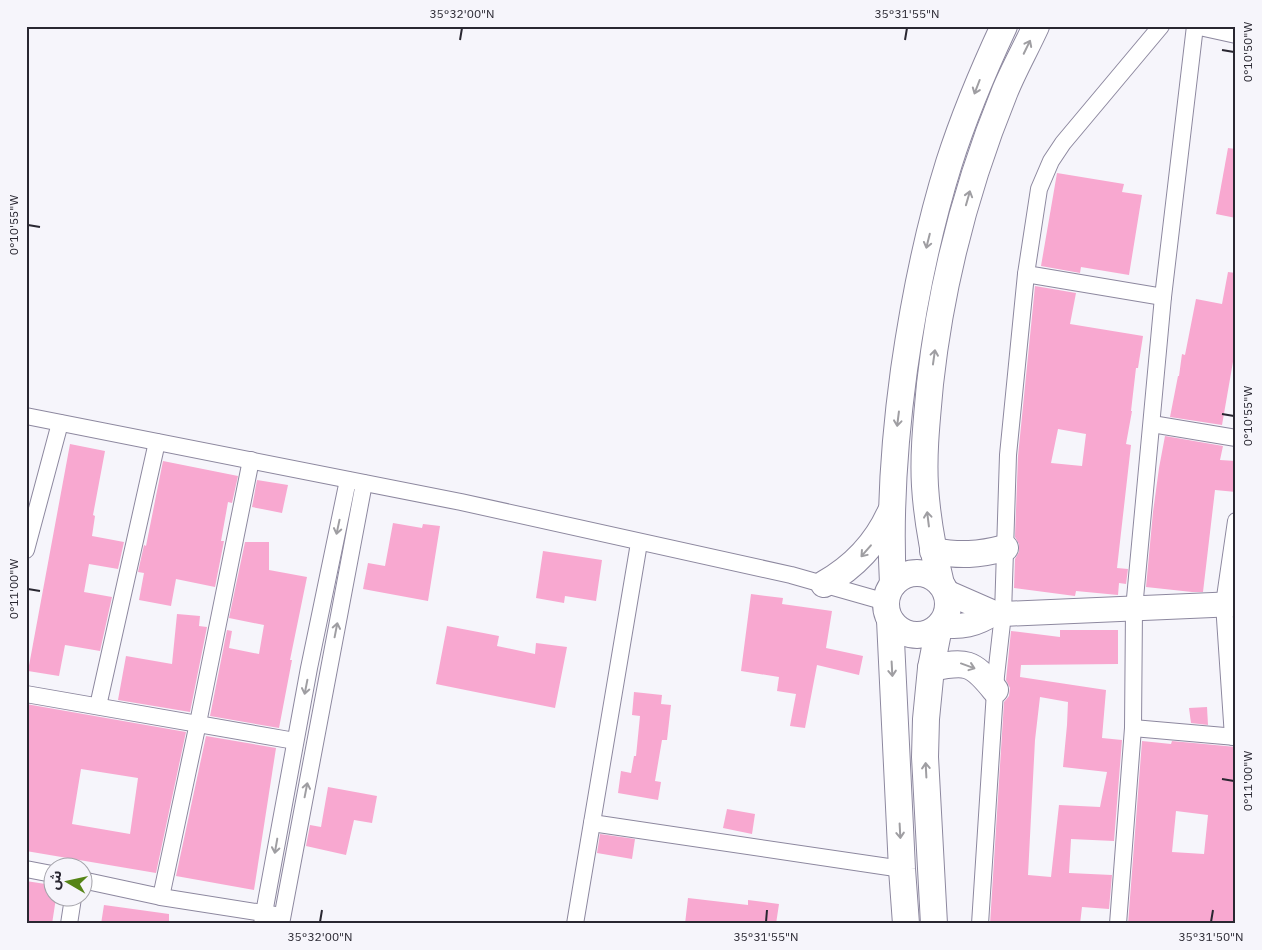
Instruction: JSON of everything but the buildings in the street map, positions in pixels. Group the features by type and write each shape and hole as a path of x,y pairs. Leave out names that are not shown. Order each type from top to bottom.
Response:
{"main road":[{"path":"906,924 890,602 891,510 898,419 913,310 924,254 961,128 1004,26"},
{"path":"943,588 934,578 926,574 908,574 900,578 890,602 896,627 912,635 922,635 931,632 945,618 948,609 943,588 933,551 927,510 924,452 933,356 941,311 962,221 986,142 1006,90 1036,26"},
{"path":"824,584 852,565 864,553 884,525 891,510"},
{"path":"933,551 969,555 1005,548"},
{"path":"934,924 925,757 931,668 939,626"},
{"path":"931,668 956,663 968,665 984,676 995,690"}],"street":[{"path":"980,924 998,613 1005,548 1008,455 1026,274 1039,189 1051,161 1069,136 1162,26"},
{"path":"1118,924 1133,728 1134,609 1163,297 1195,26 1236,35"},
{"path":"1026,274 1163,297"},
{"path":"26,416 461,502 639,543 791,575 890,602"},
{"path":"26,550 60,423"},
{"path":"1152,424 1236,438"},
{"path":"98,706 157,442"},
{"path":"161,896 251,460"},
{"path":"263,918 295,741 348,480"},
{"path":"92,882 263,918 281,920 364,483"},
{"path":"1133,728 1234,737 1230,604 1236,520"},
{"path":"575,924 639,543"},
{"path":"943,588 998,613"},
{"path":"939,626 968,626 998,613 1230,604"},
{"path":"26,694 295,741"},
{"path":"592,823 902,869"},
{"path":"26,869 42,872"},
{"path":"69,924 71,908"}]}
